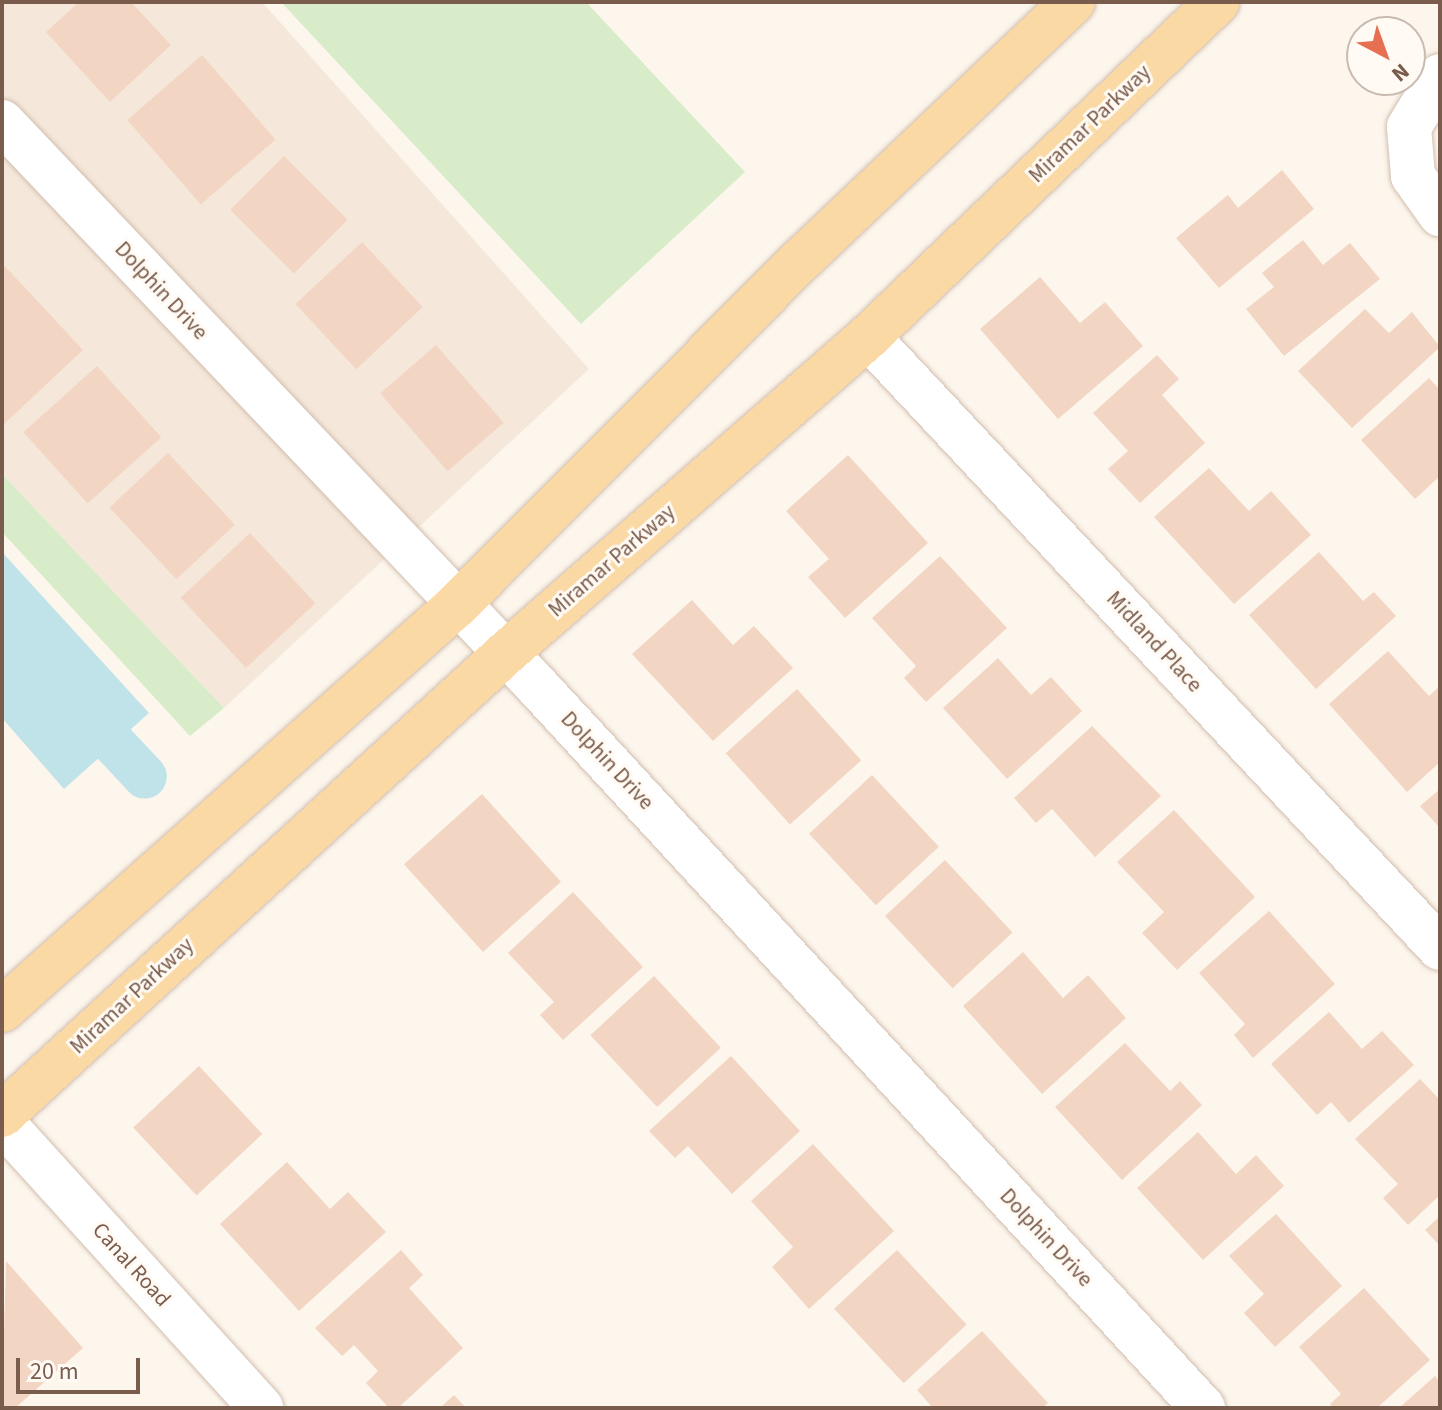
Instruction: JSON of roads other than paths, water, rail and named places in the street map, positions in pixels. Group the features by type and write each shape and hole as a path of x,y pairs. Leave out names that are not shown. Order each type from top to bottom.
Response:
{"main road":[{"path":"2,1010 457,605 801,260 1073,2"},
{"name":"Miramar Parkway","path":"2,1115 506,653 868,337 1217,2"}],"street":[{"path":"1440,76 1409,127 1413,176 1440,214"},
{"name":"Dolphin Drive","path":"2,122 457,605 506,653 1203,1408"},
{"name":"Midland Place","path":"868,337 1440,948"},
{"name":"Canal Road","path":"2,1122 261,1408"}],"water":[{"path":"2,552 149,713 64,789 2,718"}],"waterway":[{"path":"2,624 145,777"}]}
